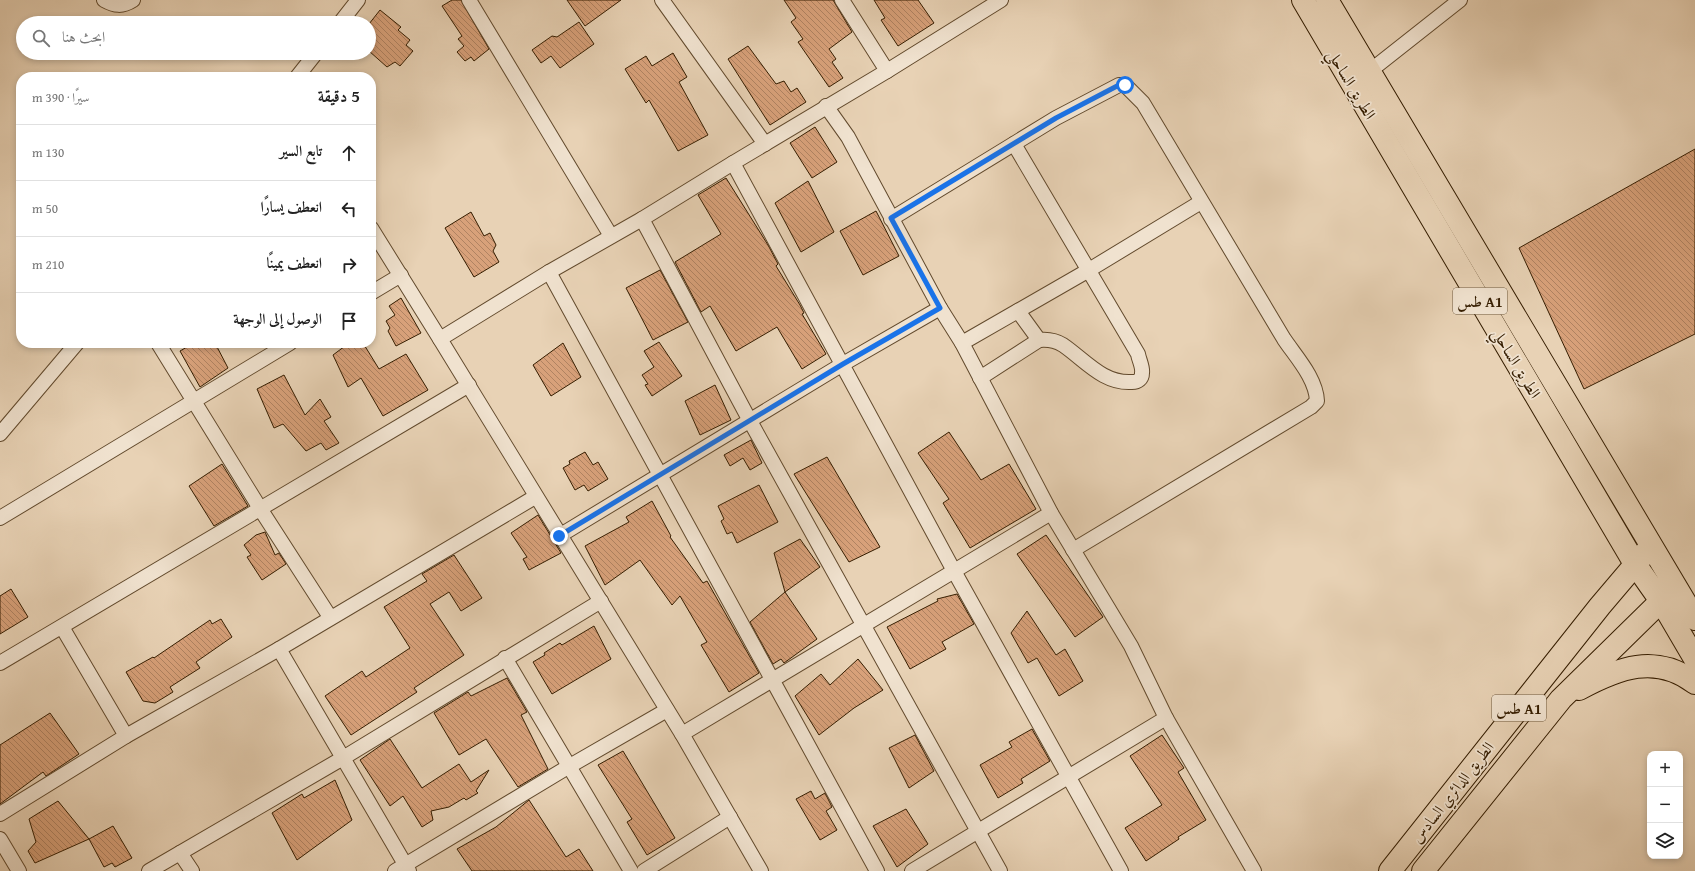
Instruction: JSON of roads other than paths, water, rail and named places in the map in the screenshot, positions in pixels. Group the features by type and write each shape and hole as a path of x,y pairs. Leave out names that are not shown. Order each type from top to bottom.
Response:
{"highway":[{"name":"الطريق الساحلي","path":"1303,0 1635,564 1660,600 1695,659"},
{"name":"الطريق الساحلي","path":"1327,0 1650,546 1695,619"},
{"name":"الطريق الدائري السادس","path":"1390,871 1534,689 1650,546"},
{"path":"1660,600 1663,566"},
{"name":"الطريق الدائري السادس","path":"1423,871 1561,699 1660,600"},
{"path":"1534,689 1561,699 1611,674 1628,668 1644,665 1675,672 1695,683"}],"street":[{"path":"104,0 112,5 124,6 133,0"},
{"path":"345,16 358,0"},
{"path":"469,0 611,236"},
{"path":"662,0 765,144"},
{"path":"842,0 887,71"},
{"path":"440,339 826,106 887,71 1001,0"},
{"path":"1370,71 1460,0"},
{"path":"301,72 310,60"},
{"path":"891,218 1056,118 1119,85 1125,85 1143,103 1284,339 1317,390 1317,401 1311,407 1073,550"},
{"path":"826,106 848,137 940,308 962,343 1051,513 1131,646 1166,718 1254,871"},
{"path":"980,378 1039,340 1050,339 1062,345 1102,375 1125,382 1136,382 1141,378 1142,372 1138,354 1014,144"},
{"path":"733,163 954,571 1121,871"},
{"path":"962,343 1089,270 1201,202"},
{"path":"642,218 750,421 1000,871"},
{"path":"376,236 682,734 761,871"},
{"path":"550,272 877,871"},
{"path":"376,290 401,275"},
{"path":"559,536 843,364 940,308"},
{"path":"1018,311 1039,340"},
{"path":"0,434 73,348"},
{"path":"161,348 261,510 330,617"},
{"path":"0,518 282,348"},
{"path":"0,663 62,628 469,385"},
{"path":"0,814 126,736 279,649 330,617 535,496"},
{"path":"682,734 1051,513"},
{"path":"149,871 343,758 505,658 601,601"},
{"path":"62,628 126,736"},
{"path":"279,649 343,758 403,869 568,767 667,710"},
{"path":"505,658 568,767 631,871"},
{"path":"912,871 1166,718"},
{"path":"644,871 730,817"},
{"path":"0,839 19,871"},
{"path":"180,853 192,871"}]}
